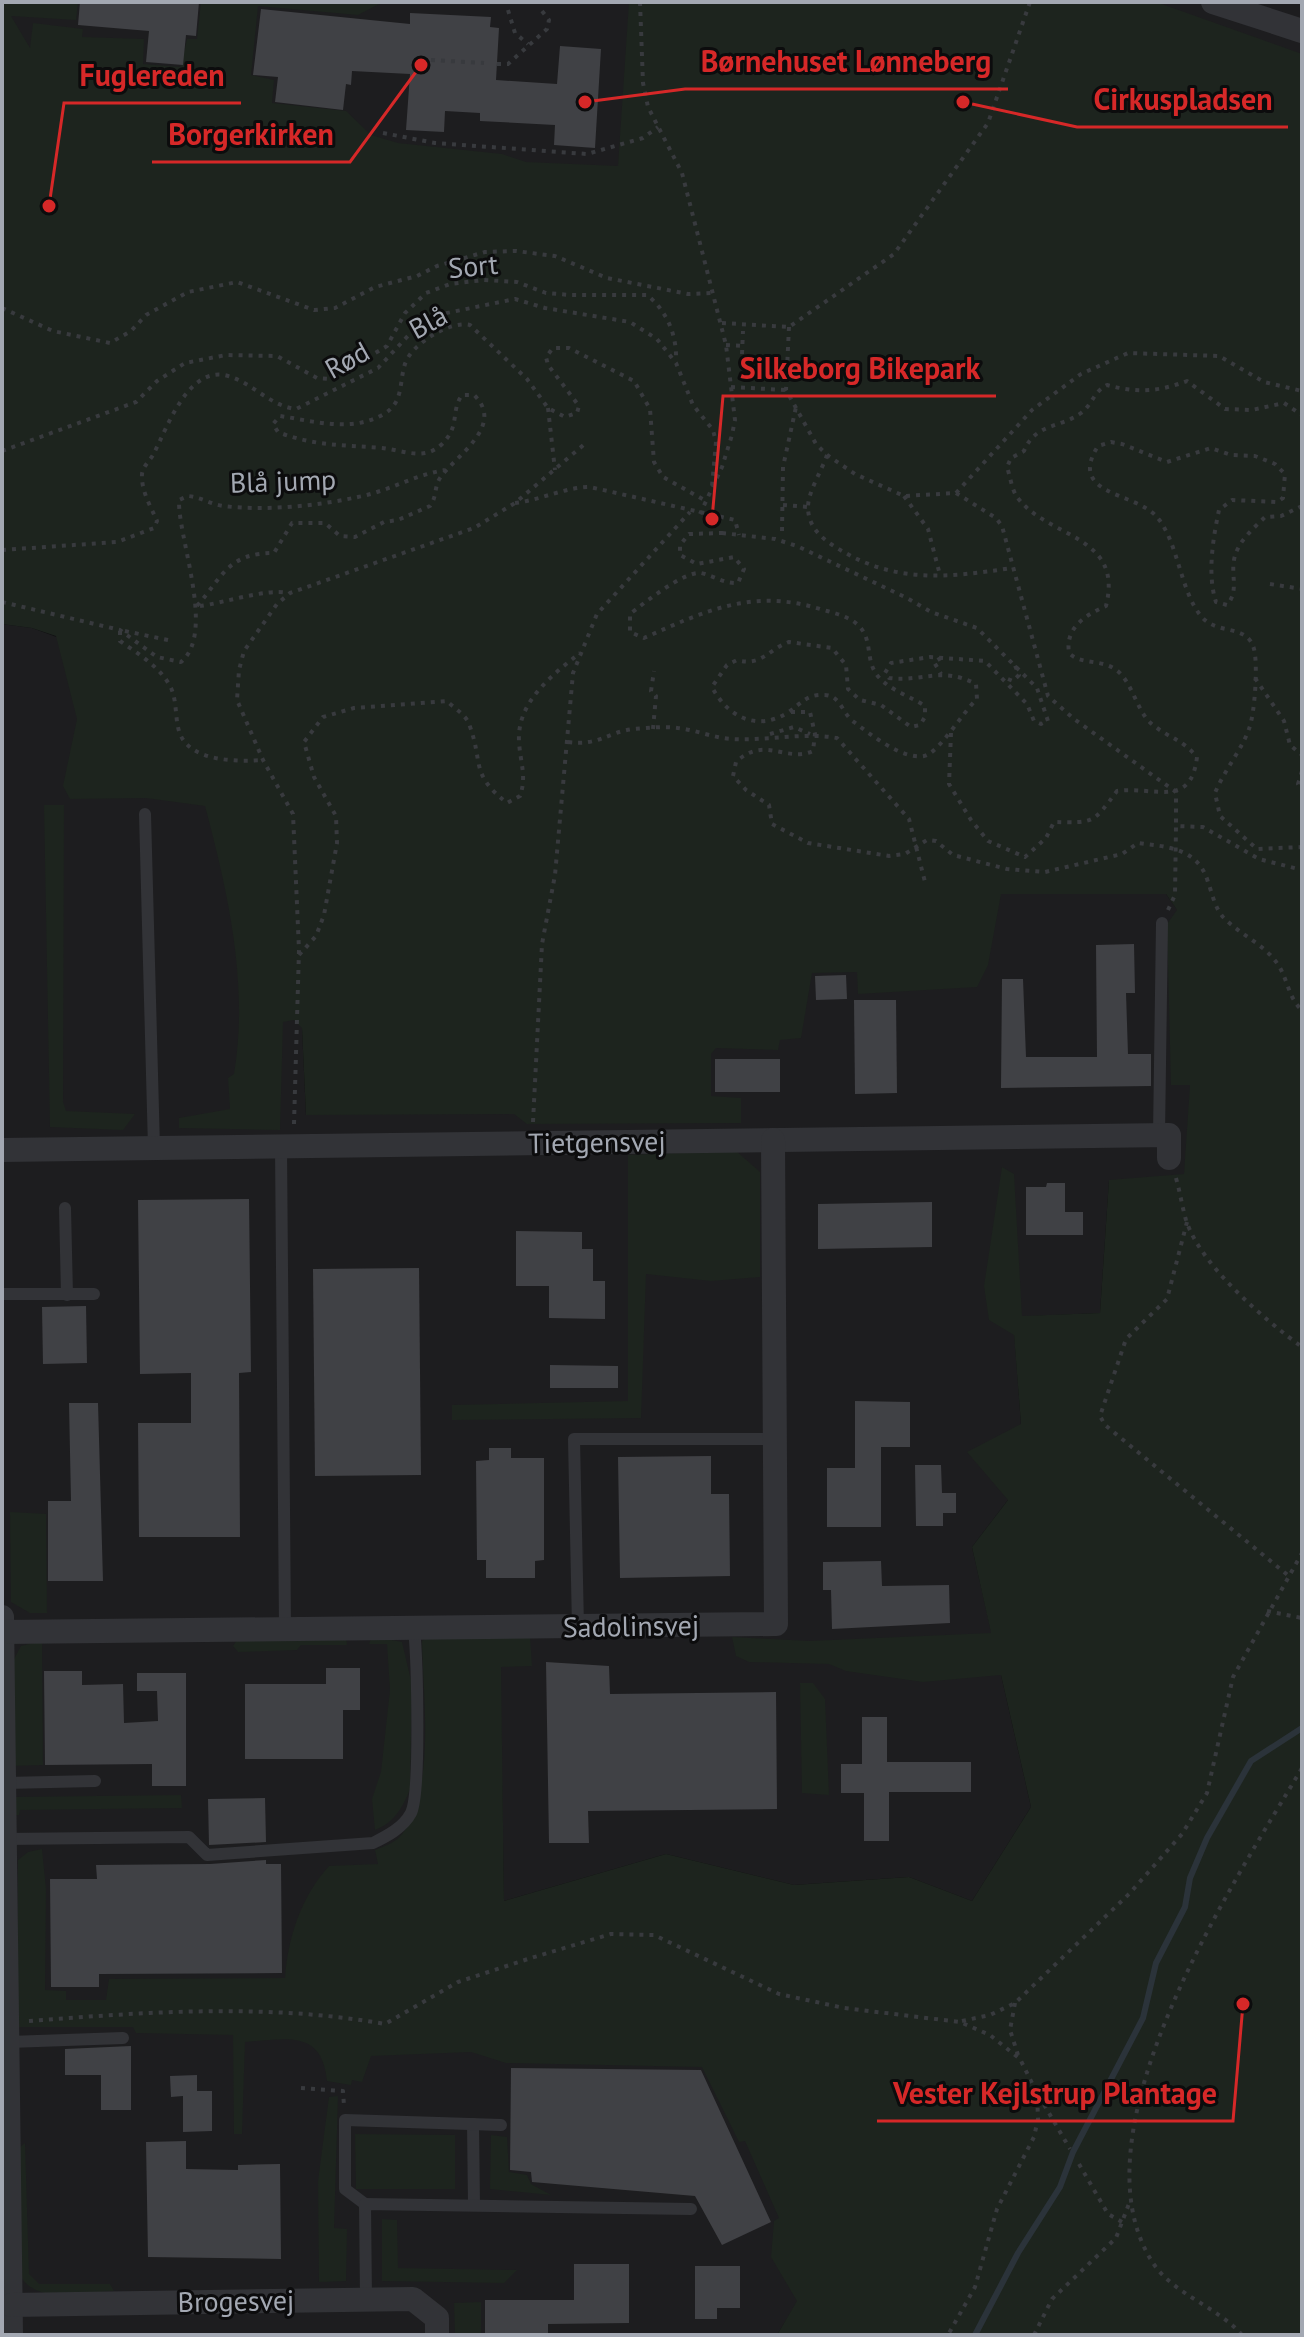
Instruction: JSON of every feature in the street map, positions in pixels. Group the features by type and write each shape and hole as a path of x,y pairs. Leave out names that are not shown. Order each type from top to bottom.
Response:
{"street":[{"path":"1213,2 1259,9 1302,31"},
{"path":"1159,1135 1169,1135 1169,1158"},
{"name":"Tietgensvej","path":"2,1150 1159,1135"},
{"name":"Sadolinsvej","path":"2,1632 776,1624 773,1140"},
{"path":"2,1617 5,1940 9,2032 8,2319"},
{"name":"Brogesvej","path":"8,2319 366,2298 413,2299 437,2318 437,2335"}],"lane":[{"path":"145,814 154,1148"},
{"path":"1159,1135 1162,923"},
{"path":"285,1629 288,1147"},
{"path":"65,1208 67,1295"},
{"path":"2,1294 94,1294"},
{"path":"578,1627 574,1439 775,1439"},
{"path":"6,1839 189,1837 207,1855 373,1843 393,1833 411,1812 414,1784 414,1628"},
{"path":"5,1783 95,1781"},
{"path":"9,2032 123,2038"},
{"path":"501,2125 345,2120 345,2189 365,2204 691,2209"},
{"path":"473,2124 474,2205"},
{"path":"365,2204 366,2298"}],"path":[{"path":"640,2 643,83 648,107 682,173 722,323 735,420 732,435 700,514"},
{"path":"722,323 789,327 894,254 988,123 1030,2"},
{"path":"508,10 515,33 529,45"},
{"path":"497,64 508,64 547,29 549,20 542,11"},
{"path":"431,60 484,63"},
{"path":"383,133 435,143 587,154 643,138 658,127"},
{"path":"2,308 53,331 110,343 131,331 146,315 188,292 237,282 314,310 335,308 375,287 417,276 437,266 485,252 516,251 555,256 607,278 661,286 688,294 712,293"},
{"name":"Sort","path":"2,451 136,402 157,381 185,363 226,355 277,356 317,378 332,379 387,346 405,313 426,293 450,284 484,280 517,282 546,293 647,295 658,303 668,319 676,347 676,363"},
{"name":"Rød","path":"2,550 117,542 154,528 157,521 145,492 142,469 175,410 195,385 211,375 225,375 284,407 296,409 378,368 420,323 437,315 515,299 545,308 630,322 657,339 676,363 693,405 709,424 716,442 712,486"},
{"name":"Blå","path":"447,469 474,443 482,426 479,401 468,393 458,401 456,429 440,446 423,454 329,446 278,432 273,424 280,416 309,424 335,425 384,414 401,392 404,365 410,354 449,327 462,323 470,325 527,379 548,408"},
{"path":"789,327 786,390 816,444 855,474 904,496 956,493 996,518 1002,526 1048,696 1074,719 1176,792"},
{"path":"742,354 743,331"},
{"path":"726,345 743,346"},
{"path":"548,408 565,417 577,413 579,406 548,365 546,357 553,348 569,348 629,377 650,409 654,462 663,477 706,501"},
{"path":"956,493 1032,410 1081,374 1128,353 1219,356 1264,382 1302,391"},
{"path":"951,730 949,784 988,841 1025,857 1046,838 1054,822 1081,823 1100,817 1117,791 1176,792 1186,789 1195,775 1197,757 1184,742 1151,724 1118,670 1104,663 1076,659 1069,653 1069,637 1077,624 1106,606 1110,588 1108,571 1092,549 1017,496 1007,467 1011,458 1024,451 1029,438 1052,424 1076,416 1086,409 1096,390 1107,385 1130,391 1154,392 1187,381 1225,409 1252,410 1284,403 1302,415"},
{"path":"731,387 786,390"},
{"path":"782,531 783,467 796,407"},
{"path":"548,408 555,471"},
{"path":"197,606 253,598 263,592 290,593 417,551 474,528 515,503 587,442"},
{"path":"1302,506 1281,516 1265,517 1246,536 1234,558 1233,598 1227,605 1216,602 1213,592 1213,534 1219,510 1232,500 1277,502 1283,498 1285,474 1275,464 1255,456 1231,455 1211,448 1167,462 1111,442 1098,446 1090,458 1092,477 1105,491 1133,500 1157,516 1201,616 1216,627 1243,631 1251,640 1255,653 1255,678 1249,729 1215,793 1220,816 1257,849 1302,847"},
{"path":"827,455 808,507 816,534 845,553 883,571 940,575 1013,568"},
{"path":"120,630 170,662 181,662 191,647 197,606 234,561 258,553 274,553 292,523 325,523 340,536 366,534 384,522 398,520 430,506 436,484 447,469"},
{"name":"Blå jump","path":"197,606 186,562 186,533 179,518 179,500 188,496 222,506 317,504 360,497 396,487 418,474 447,469"},
{"path":"515,503 543,499 575,487 590,487 735,520 739,535"},
{"path":"904,496 928,529 940,575"},
{"path":"783,505 808,507"},
{"path":"532,1143 542,944 555,875 573,673 597,614 658,551 690,512"},
{"path":"787,713 806,697 826,695 836,698 854,722 911,756 926,756 940,748 977,699 976,684 958,674 899,679 885,673 891,663 943,657 985,661 1006,679 1027,704 1034,721 1041,724 1048,721 1037,688 977,628 931,612 828,560 775,539 689,534 680,545 680,555 697,564 734,557 744,569 738,583 728,583 699,573 685,577 630,614 630,632 644,638 673,622 730,602 775,600 818,608 851,619 862,628 873,669 881,680 925,706 925,717 920,725 911,727 881,705 860,700 848,689 846,665 832,648 789,642 763,659 747,663 737,660 727,665 712,687 719,701 735,716 750,721 787,713 810,712 813,751 803,755 768,748 752,751 736,762 733,776 746,790 769,805 772,824 808,843 889,856 905,854 918,843 936,841 953,855 1007,869 1045,872 1122,854 1138,843 1176,849 1194,857 1206,875 1221,915 1262,946 1278,965 1294,1003 1302,1010"},
{"path":"1270,584 1302,589"},
{"path":"288,1147 299,950 293,814 263,760 237,700 244,651 277,604 290,593"},
{"path":"2,602 168,640"},
{"path":"120,630 120,641 154,666 171,688 180,736 199,753 233,762 263,760"},
{"path":"299,955 316,936 324,915 337,843 336,816 314,777 304,742 323,717 354,708 447,701 468,721 478,768 486,787 507,803 520,796 526,781 518,738 528,703 548,678 580,653"},
{"path":"941,674 934,662 943,657"},
{"path":"1006,679 1017,680 1013,661"},
{"path":"653,729 656,696 651,691 654,671"},
{"path":"1255,678 1284,721 1290,745 1302,755"},
{"path":"568,742 587,745 630,729 675,727 735,739 768,735 786,739 812,734"},
{"path":"768,735 779,729 794,727 837,738 909,819 918,843 925,882"},
{"path":"1302,771 1298,784 1302,789"},
{"path":"1162,923 1175,895 1176,792"},
{"path":"1176,826 1203,827 1259,859 1302,870"},
{"path":"1169,1158 1187,1222 1233,1287 1266,1320 1302,1347"},
{"path":"1187,1222 1167,1299 1126,1339 1100,1416 1105,1425 1290,1577"},
{"path":"960,2022 990,2015 1015,2003 1129,1894 1182,1834 1207,1793 1233,1677 1302,1553"},
{"path":"1267,1611 1302,1618"},
{"path":"1242,2335 1154,2265 1142,2241 1131,2199 1134,2124 1142,2083 1209,1926 1302,1768"},
{"path":"9,2032 170,2010 331,2014 385,2024 458,1982 611,1934 654,1935 779,1994 844,2008 960,2022 990,2035 1020,2059"},
{"path":"1015,2003 1010,2030 1020,2059 1070,2149"},
{"path":"301,2088 343,2091 345,2120"},
{"path":"948,2335 975,2287 997,2209 1034,2137 1037,2093"},
{"path":"1079,2164 1108,2214 1122,2222"},
{"path":"1034,2335 1052,2299 1116,2238 1131,2199"}],"shaded area":[{"path":"2,2 636,2 627,168 281,152 41,111"},
{"path":"2,2 78,2 76,20 11,16 30,48 33,23 83,29 82,37 144,39 143,64 181,67 187,39 197,39 201,2 383,2 358,15 258,6 251,75 274,80 272,103 346,111 371,135 398,143 502,154 526,162 618,166 629,2 1156,2 1302,54 1302,2335 777,2335 797,2301 771,2257 774,2221 779,2218 745,2141 739,2142 702,2067 506,2063 471,2052 371,2056 362,2082 352,2080 351,2085 327,2081 324,2064 310,2045 288,2039 245,2042 242,2134 234,2134 233,2035 136,2033 133,2027 17,2027 18,1860 28,1852 42,1849 46,1889 45,1990 66,1991 66,2000 106,2000 109,1979 285,1978 289,1948 298,1918 319,1878 329,1866 378,1864 375,1850 399,1837 414,1810 424,1764 422,1641 428,1636 530,1636 532,1666 501,1667 504,1901 666,1854 794,1885 909,1877 972,1901 1031,1807 1001,1675 923,1682 846,1671 829,1664 749,1662 736,1656 732,1637 809,1641 991,1633 972,1547 1008,1500 967,1452 1021,1424 1014,1335 989,1320 984,1286 1002,1167 1014,1174 1022,1316 1100,1313 1109,1180 1184,1174 1190,1085 1171,1085 1167,924 1177,910 1166,894 1001,894 988,965 977,987 858,994 857,972 812,973 801,1038 780,1040 778,1050 716,1048 711,1054 711,1096 741,1098 741,1123 527,1124 514,1114 306,1115 302,1028 294,1020 283,1022 280,1130 179,1128 179,1118 230,1109 228,1078 234,1074 238,1040 234,939 205,806 146,798 70,799 63,786 77,719 56,636 32,628 2,624"},
{"path":"1147,2 1302,2 1302,59"},
{"path":"2,624 32,628 195,688 295,874 306,1115 577,894 1166,894 1225,977 1216,1172 1109,1181 1100,1313 1013,1317 1021,1424 1008,1500 972,1547 1031,1807 972,1901 909,1877 794,1885 666,1854 504,1901 500,1667 424,1857 379,1858 372,2046 505,2008 909,2120 777,2335 2,2335"},
{"path":"44,805 64,805 63,1102 66,1111 135,1114 123,1130 50,1127"},
{"path":"736,1151 760,1172 760,1277 711,1281 646,1274 641,1418 452,1420 452,1405 628,1401 628,1155"},
{"path":"10,1512 46,1514 47,1613 30,1613 11,1602"},
{"path":"372,1636 402,1642 412,1685 410,1789 397,1814 375,1830 372,1799 381,1772 390,1690 387,1644 369,1644"},
{"path":"346,1637 347,1645 301,1645 297,1650 238,1652 233,1646 237,1640"},
{"path":"42,1641 43,1765 10,1766 9,1669 21,1646"},
{"path":"800,1683 813,1683 825,1699 829,1795 802,1793"},
{"path":"181,1795 182,1808 20,1810 19,1815 13,1815 12,1797"},
{"path":"338,2096 334,2228 347,2229 346,2281 319,2282 318,2181 329,2097"},
{"path":"355,2134 455,2135 455,2189 356,2189"},
{"path":"491,2135 507,2137 509,2172 527,2175 531,2184 551,2195 490,2189"},
{"path":"25,2143 29,2274 39,2284 110,2284 114,2291 50,2294 29,2286 21,2277 17,2150"},
{"path":"382,2219 397,2220 398,2268 517,2270 504,2283 382,2281"},
{"path":"481,2302 481,2335 455,2335 454,2303"}],"building":[{"path":"80,2 199,2 196,36 186,35 183,65 146,62 149,31 78,25"},
{"path":"261,9 410,24 410,13 491,17 490,27 499,28 496,80 557,84 560,46 601,49 595,148 554,145 555,125 480,121 480,113 445,111 444,132 406,130 410,74 352,71 351,85 346,84 343,110 275,102 278,77 253,75"},
{"path":"1134,944 1135,993 1126,993 1128,1054 1151,1054 1151,1086 1001,1088 1002,979 1023,979 1026,1057 1097,1057 1096,945"},
{"path":"846,975 847,999 816,1000 815,976"},
{"path":"854,1000 896,1000 897,1093 855,1094"},
{"path":"715,1059 780,1059 780,1092 715,1092"},
{"path":"1047,1183 1065,1183 1065,1212 1083,1212 1083,1235 1026,1235 1026,1187 1046,1187"},
{"path":"249,1199 251,1372 239,1373 240,1537 139,1537 138,1423 191,1423 191,1373 140,1374 138,1200"},
{"path":"932,1202 932,1247 818,1249 818,1204"},
{"path":"516,1231 582,1232 582,1249 593,1249 593,1281 605,1281 605,1319 549,1318 549,1286 516,1286"},
{"path":"419,1268 421,1475 315,1476 313,1269"},
{"path":"86,1306 87,1363 43,1364 42,1307"},
{"path":"550,1365 618,1366 618,1388 550,1388"},
{"path":"855,1401 910,1402 910,1447 881,1447 881,1527 827,1527 827,1468 855,1468"},
{"path":"69,1403 98,1403 103,1581 48,1581 48,1501 71,1501"},
{"path":"489,1448 511,1448 511,1458 544,1458 544,1560 535,1561 535,1578 486,1578 486,1560 477,1560 476,1461 489,1460"},
{"path":"711,1456 711,1494 729,1494 730,1576 620,1578 618,1457"},
{"path":"915,1465 941,1465 942,1493 956,1493 956,1513 943,1513 943,1526 916,1526"},
{"path":"881,1561 882,1586 949,1585 950,1623 832,1629 831,1590 823,1590 823,1562"},
{"path":"546,1662 609,1666 610,1694 776,1692 777,1809 588,1811 589,1843 549,1843"},
{"path":"326,1668 360,1668 360,1710 343,1710 343,1759 245,1759 245,1684 326,1684"},
{"path":"44,1671 82,1671 82,1685 123,1684 124,1723 158,1721 157,1691 137,1691 137,1673 186,1673 186,1786 152,1786 152,1764 45,1765"},
{"path":"862,1717 887,1717 887,1762 971,1762 971,1792 889,1792 889,1841 864,1841 864,1793 841,1793 841,1764 862,1764"},
{"path":"265,1798 266,1842 209,1845 208,1799"},
{"path":"266,1860 266,1864 281,1864 282,1973 99,1974 99,1987 51,1987 50,1879 97,1879 96,1865"},
{"path":"131,2046 131,2110 101,2110 101,2075 65,2075 65,2049"},
{"path":"511,2068 701,2070 771,2222 722,2245 695,2196 532,2182 531,2172 510,2170"},
{"path":"197,2075 197,2091 212,2091 212,2131 183,2132 183,2096 171,2097 170,2076"},
{"path":"186,2141 186,2169 238,2170 238,2165 280,2164 281,2259 148,2257 146,2142"},
{"path":"574,2264 629,2264 629,2323 548,2324 548,2335 485,2335 485,2300 574,2300"},
{"path":"695,2266 740,2266 740,2308 717,2308 717,2319 695,2319"}],"waterway":[{"path":"975,2335 1018,2253 1060,2187 1073,2152 1143,2018 1156,1963 1185,1907 1190,1878 1207,1838 1251,1761 1302,1728"}],"place":[{"name":"Borgerkirken","path":"421,65"},
{"name":"Børnehuset Lønneberg","path":"585,102"},
{"name":"Cirkuspladsen","path":"963,102"},
{"name":"Fuglereden","path":"49,206"},
{"name":"Silkeborg Bikepark","path":"712,519"},
{"name":"Vester Kejlstrup Plantage","path":"1243,2004"}]}
